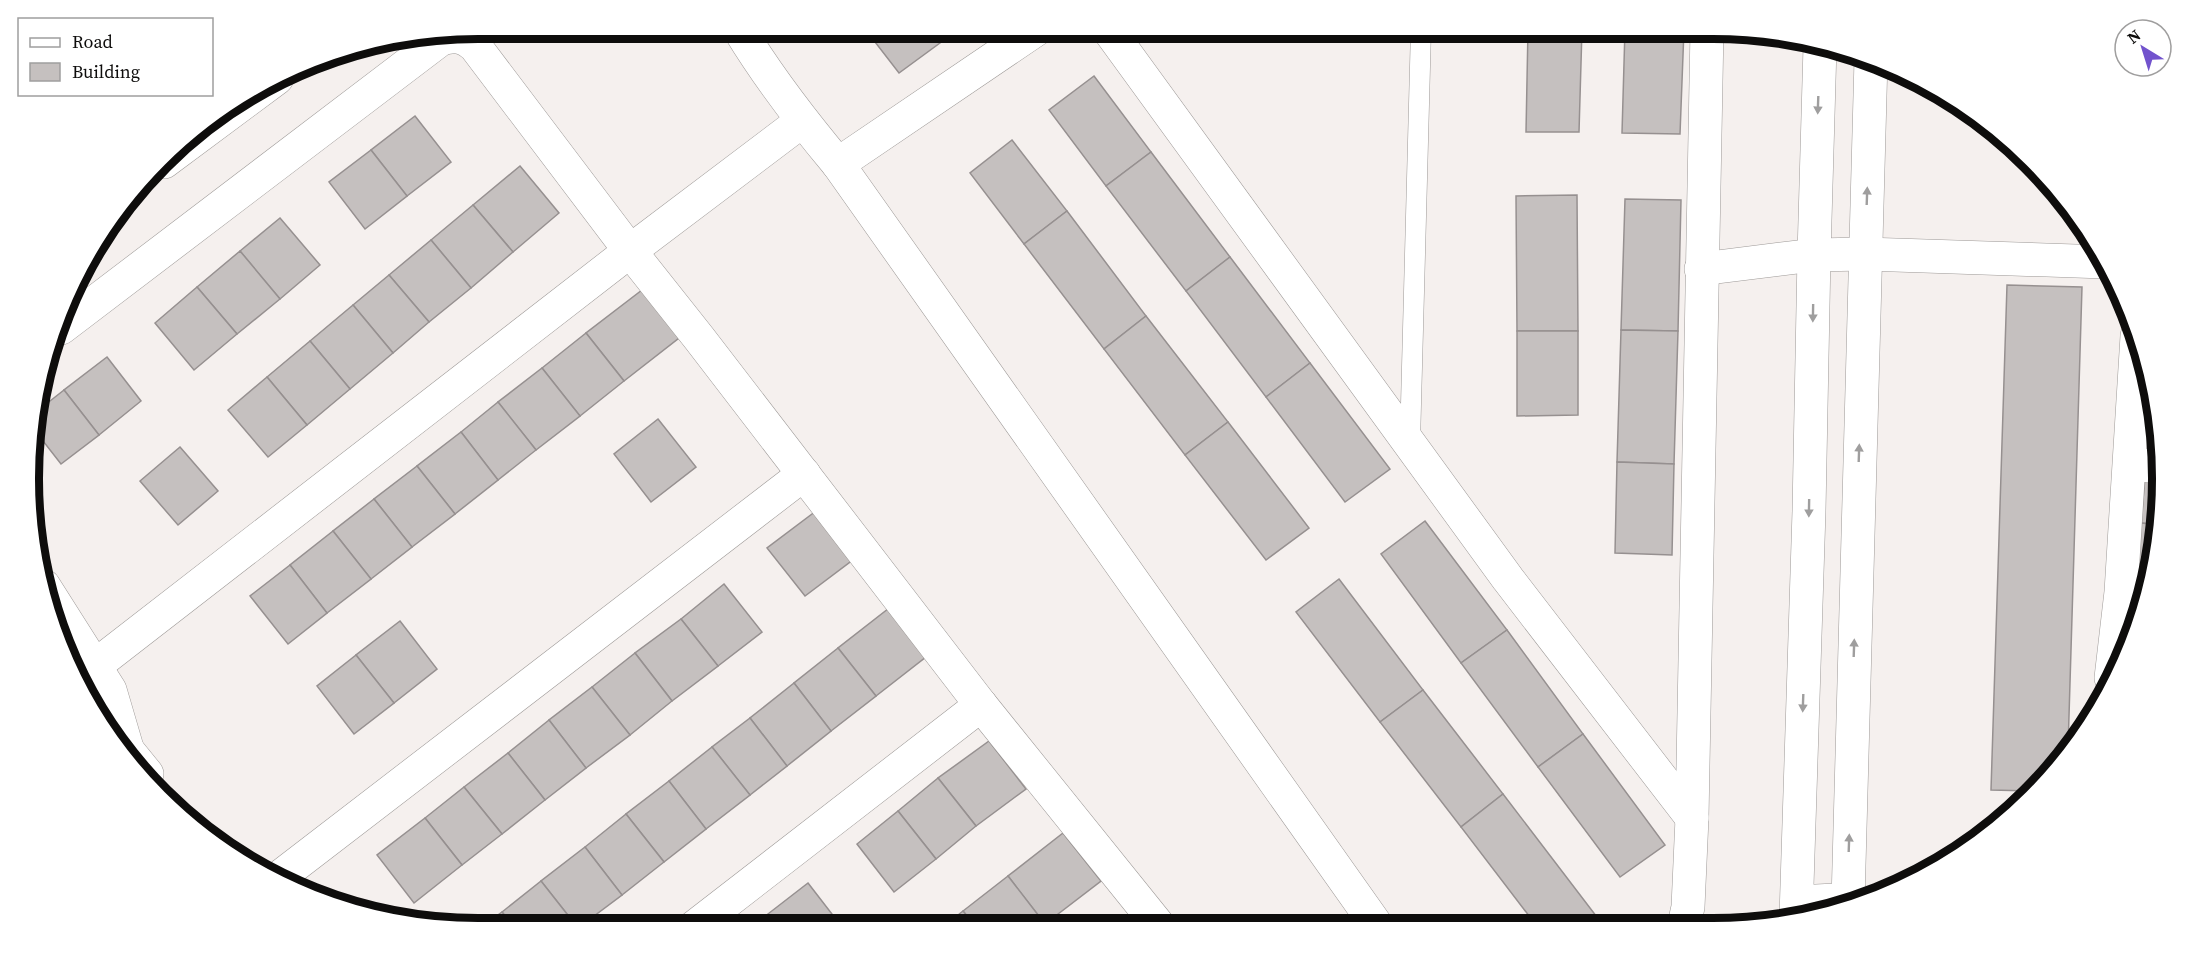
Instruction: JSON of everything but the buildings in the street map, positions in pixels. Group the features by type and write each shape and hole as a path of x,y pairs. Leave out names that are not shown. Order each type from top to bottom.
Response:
{"street":[{"path":"467,39 475,46 1143,918"},
{"path":"838,164 1021,39"},
{"path":"1116,39 1508,579 1692,818"},
{"path":"1686,918 1692,818 1707,39"},
{"path":"67,323 438,41"},
{"path":"747,42 801,121 838,164 1371,918"},
{"path":"1796,910 1809,511 1820,52"},
{"path":"1850,896 1871,68"},
{"path":"96,665 801,121"},
{"path":"1701,268 1814,255 1865,254 2094,262"},
{"path":"2119,647 2133,593 2145,465 2140,378"},
{"path":"285,873 804,474"},
{"path":"59,608 110,690 123,736"},
{"path":"706,918 981,705"}],"lane":[{"path":"1410,442 1421,39"}]}
